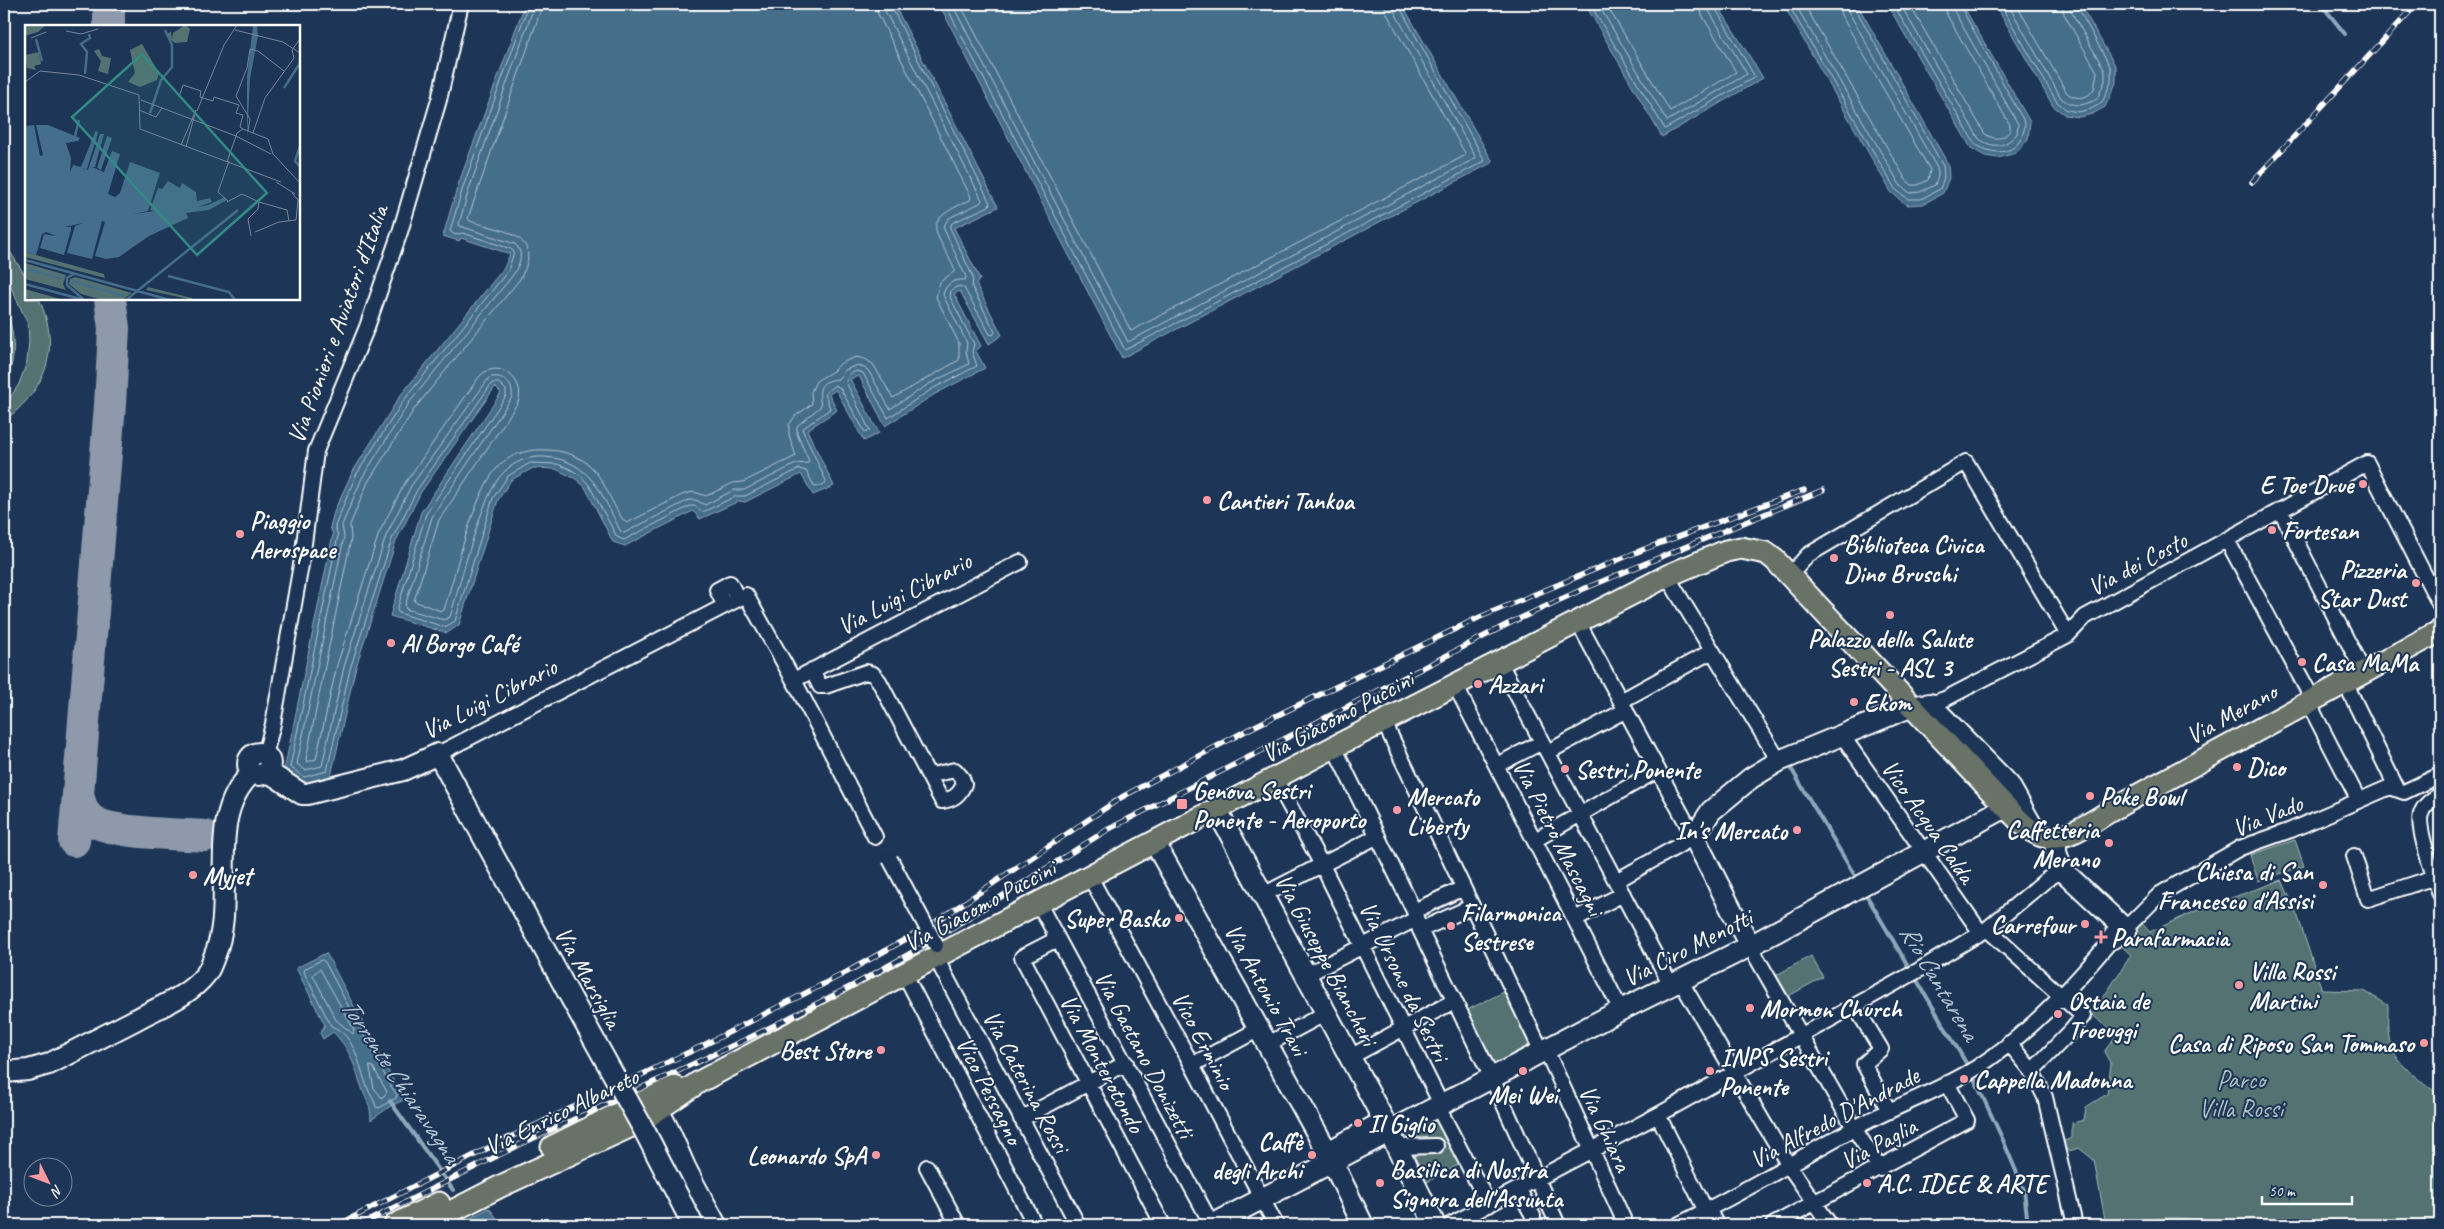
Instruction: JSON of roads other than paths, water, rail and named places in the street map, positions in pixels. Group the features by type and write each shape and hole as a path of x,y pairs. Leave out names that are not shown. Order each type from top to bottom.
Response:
{"main road":[{"name":"Via Giacomo Puccini","path":"675,1092 680,1084 699,1082 905,975 936,952 1039,904 1334,747 1667,576 1726,551 1740,548 1766,553 1790,575 1920,705 2006,807 2046,836"},
{"name":"Via Merano","path":"2046,836 2071,834 2310,701 2434,640"},
{"name":"Via Enrico Albareto","path":"395,1225 675,1092"},
{"name":"Via Enrico Albareto","path":"425,1225 501,1186 635,1124 653,1104"}],"street":[{"name":"Via Pionieri e Aviatori d'Italia","path":"4,1072 28,1070 49,1064 184,994 207,974 217,950 223,926 225,847 229,810 238,790 264,768 274,724 302,559 316,451 367,327 400,232 437,110 461,4"},
{"path":"1790,575 1808,554 1966,462 2068,636"},
{"name":"Via dei Costo","path":"1920,705 1945,699 2068,636 2085,617 2367,463 2440,605"},
{"path":"2280,510 2354,678 2397,789"},
{"path":"2227,540 2358,799"},
{"name":"Via Luigi Cibrario","path":"794,680 1020,562"},
{"path":"1667,576 1778,761"},
{"name":"Via Luigi Cibrario","path":"264,768 302,794 331,789 403,770 438,754 746,595 794,680 875,837"},
{"path":"1578,622 1694,837 1750,946 1854,1128 1880,1168"},
{"path":"1496,765 1545,747 1623,706 1712,651"},
{"path":"1500,662 1623,894 1789,1166 1830,1225"},
{"name":"Via Luigi Cibrario","path":"812,670 820,686 826,686 866,672 872,674 879,681 942,801 951,800 960,793 964,784 962,778 955,770 932,775 927,772"},
{"name":"Via Pietro Mascagni","path":"1455,685 1622,1010"},
{"path":"1616,881 1694,837 1711,811 1751,778 1778,761 1842,734 1920,705 2009,785 2056,852 2062,870 2122,933"},
{"name":"Via Ghiara","path":"1384,722 1471,907 1544,1051 1626,1225"},
{"name":"Vico Acqua Calda","path":"1842,734 1925,852 1984,931 2062,996 2079,1021 2032,1071"},
{"path":"1334,747 1492,1078 1536,1181 1558,1225"},
{"name":"Via Marsiglia","path":"438,754 644,1130 693,1225"},
{"path":"1535,840 1658,770"},
{"name":"Via Vado","path":"2009,1043 2062,996 2160,894 2240,848 2335,812 2358,799 2390,787 2404,792 2440,775"},
{"name":"Via Ursone da Sestri","path":"1275,779 1322,865 1438,1098 1438,1107 1490,1205"},
{"path":"2440,795 2433,798 2423,808 2420,821 2440,894"},
{"name":"Via Ciro Menotti","path":"1212,1225 1263,1200 1332,1162 1394,1140 1438,1107 1675,982 1750,946 2006,807"},
{"name":"Via Giuseppe Biancheri","path":"1218,810 1394,1140 1436,1225"},
{"path":"1263,895 1378,836"},
{"name":"Via Antonio Travi","path":"1155,843 1264,1036 1332,1162 1363,1225"},
{"path":"2354,856 2368,899 2435,877"},
{"path":"890,859 936,952"},
{"path":"1450,1225 1592,1151 1914,973 1984,931 2046,880 2062,870"},
{"name":"Vico Erminio","path":"1090,877 1276,1225"},
{"path":"1306,975 1417,920 1462,888"},
{"path":"1575,920 1623,894"},
{"name":"Via Gaetano Donizetti","path":"1039,904 1212,1225"},
{"path":"1417,920 1471,907"},
{"name":"Via Monterotondo","path":"1057,939 1022,957 1163,1225"},
{"name":"Via Caterina Rossi","path":"936,952 1078,1225"},
{"name":"Vico Pessagno","path":"905,975 1035,1225"},
{"path":"1350,1057 1454,1001"},
{"path":"1855,1006 1881,1049 1864,1064 1889,1111"},
{"path":"1192,1065 1326,1013"},
{"path":"2009,1043 2032,1071 2045,1097 2075,1225"},
{"name":"Via Alfredo D'Andrade","path":"1677,1225 1709,1218 1789,1166 1854,1128 1969,1072 2009,1043"},
{"path":"1022,1119 1126,1063"},
{"name":"Via Paglia","path":"1773,1225 1967,1120 1947,1082"},
{"path":"671,1134 675,1092"},
{"path":"653,1104 671,1134 716,1225"},
{"path":"1658,1115 1709,1218"},
{"path":"1394,1140 1436,1146"},
{"path":"927,1167 958,1225"},
{"path":"1518,1190 1532,1216"}],"water":[{"path":"525,4 894,4 998,207 954,228 980,279 976,284 1002,335 989,344 960,291 954,294 981,346 976,351 985,368 935,394 885,426 859,376 850,379 879,433 864,441 836,390 829,394 837,410 807,430 834,486 813,495 801,474 745,502 739,501 700,519 693,511 625,546 613,542 585,487 576,479 556,469 533,468 511,480 498,500 459,625 447,633 390,616 421,512 501,393 495,387 421,492 396,541 355,670 331,776 304,783 284,771 333,534 330,527 335,509 352,473 400,396 504,268 510,254 461,238 459,241 443,236 458,185"},
{"path":"939,4 1402,4 1493,162 1122,358"},
{"path":"1585,4 1717,4 1763,78 1662,137"},
{"path":"1783,4 1857,4 1948,164 1949,178 1943,193 1923,204 1906,205 1891,192"},
{"path":"1887,4 1962,4 2030,122 2028,139 2016,153 1998,158 1985,156 1971,148"},
{"path":"1995,4 2080,4 2116,67 2116,83 2105,107 2092,114 2079,117 2065,115 2053,106"},
{"path":"326,953 394,1082 407,1099 392,1105 371,1120 370,1110 355,1066 348,1052 333,1032 323,1039 320,1033 325,1025 296,968"},
{"name":"Torrente Chiaravagna","path":"489,1208 502,1225 462,1225 460,1223"}],"waterway":[{"path":"2321,4 2345,34"},
{"name":"Rio Cantarena","path":"1792,770 1858,881"},
{"name":"Rio Cantarena","path":"1864,891 1911,971"},
{"name":"Rio Cantarena","path":"1915,977 1969,1068"},
{"name":"Rio Cantarena","path":"1972,1074 2024,1190 2028,1225"},
{"name":"Torrente Chiaravagna","path":"390,1101 453,1190"}],"railway":[{"path":"2252,182 2417,4"},
{"path":"338,1225 502,1141 702,1046 847,972 931,925 1122,797 1253,727 1480,617 1642,550 1804,490"},
{"path":"360,1225 523,1143 753,1036 854,985 920,948 1107,830 1508,624 1581,590 1823,490"}],"place":[{"name":"E Toe Drue","path":"2363,484"},
{"name":"Cantieri Tankoa","path":"1207,500"},
{"name":"Fortesan","path":"2272,530"},
{"name":"Piaggio Aerospace","path":"240,534"},
{"name":"Biblioteca Civica Dino Bruschi","path":"1834,558"},
{"name":"Pizzeria Star Dust","path":"2416,583"},
{"name":"Palazzo della Salute Sestri - ASL 3","path":"1890,615"},
{"name":"Al Borgo Café","path":"391,643"},
{"name":"Casa MaMa","path":"2302,662"},
{"name":"Azzari","path":"1478,684"},
{"name":"Ekom","path":"1854,702"},
{"name":"Dico","path":"2237,767"},
{"name":"Sestri Ponente","path":"1565,769"},
{"name":"Poke Bowl","path":"2090,796"},
{"name":"Genova Sestri Ponente - Aeroporto","path":"1182,804"},
{"name":"Mercato Liberty","path":"1397,810"},
{"name":"In's Mercato","path":"1797,830"},
{"name":"Caffetteria Merano","path":"2109,843"},
{"name":"Myjet","path":"193,875"},
{"name":"Chiesa di San Francesco d'Assisi","path":"2323,885"},
{"name":"Super Basko","path":"1179,918"},
{"name":"Carrefour","path":"2085,924"},
{"name":"Filarmonica Sestrese","path":"1451,926"},
{"name":"Parafarmacia","path":"2101,937"},
{"name":"Villa Rossi Martini","path":"2239,985"},
{"name":"Mormon Church","path":"1750,1008"},
{"name":"Ostaia de Troeuggi","path":"2058,1014"},
{"name":"Casa di Riposo San Tommaso","path":"2424,1043"},
{"name":"Best Store","path":"881,1050"},
{"name":"Mei Wei","path":"1523,1071"},
{"name":"INPS Sestri Ponente","path":"1710,1071"},
{"name":"Cappella Madonna","path":"1964,1079"},
{"name":"Il Giglio","path":"1358,1123"},
{"name":"Leonardo SpA","path":"876,1155"},
{"name":"Caffè degli Archi","path":"1312,1155"},
{"name":"Basilica di Nostra Signora dell'Assunta","path":"1380,1183"},
{"name":"A.C. IDEE & ARTE","path":"1867,1183"}],"park label":[{"name":"Parco Villa Rossi","path":"2241,1094"}]}
